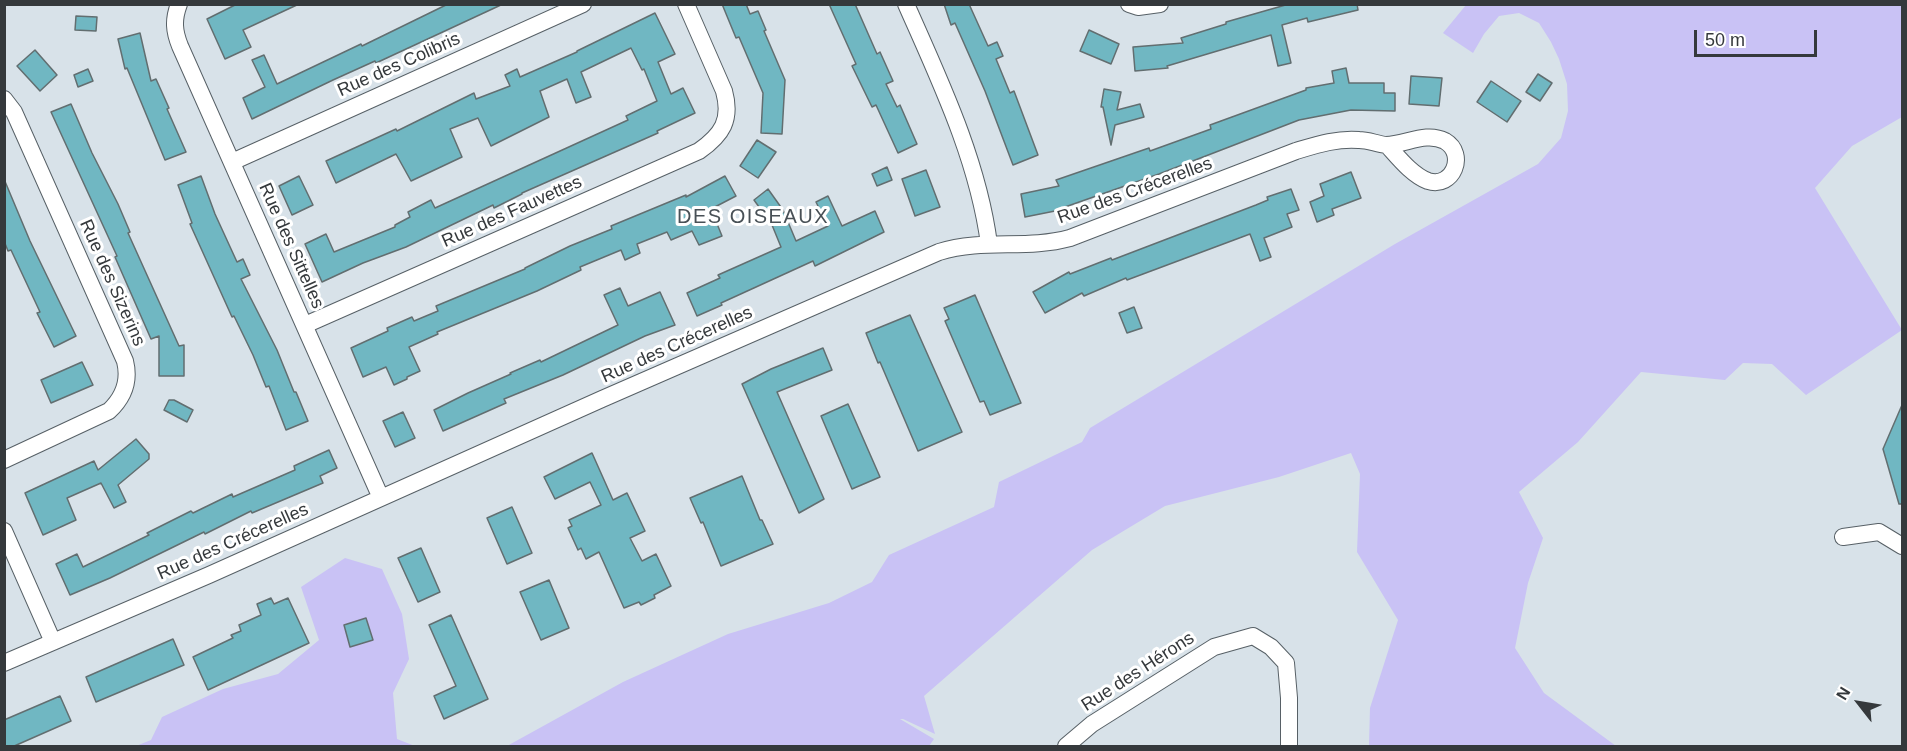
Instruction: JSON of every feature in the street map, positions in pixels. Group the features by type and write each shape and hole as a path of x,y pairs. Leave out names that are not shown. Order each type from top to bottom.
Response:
{"street":[{"name":"Rue des Colibris","path":"232,162 583,4"},
{"name":"Rue des Fauvettes","path":"305,325 699,151 715,139 725,123 727,102 686,4"},
{"path":"906,4 936,72 980,190 989,244"},
{"path":"1129,4 1138,7 1160,4"},
{"name":"Rue des Sittelles","path":"179,6 174,26 176,35 381,498"},
{"name":"Rue des Sizerins","path":"4,99 14,112 125,361 127,377 119,401 109,411 4,459"},
{"name":"Rue des Crécerelles","path":"4,663 922,259 956,247 1042,243 1082,234 1284,156 1322,144 1346,139 1387,145"},
{"path":"4,531 53,642"},
{"path":"1843,537 1879,531 1902,546"},
{"name":"Rue des Hérons","path":"1066,747 1092,724 1214,647 1253,636 1271,647 1286,663 1289,747"}],"shaded area":[{"path":"1466,5 1902,5 1902,117 1852,146 1815,188 1902,330 1806,395 1772,364 1743,363 1725,380 1641,372 1578,442 1519,492 1543,538 1528,583 1515,648 1544,693 1616,746 1369,746 1370,708 1398,620 1357,552 1360,474 1351,453 1279,477 1165,506 1092,550 924,696 935,734 900,719 934,739 929,746 507,746 623,682 728,634 829,603 872,582 889,555 994,507 999,482 1082,442 1090,428 1395,244 1538,164 1561,138 1568,111 1567,84 1559,59 1539,23 1519,13 1499,16 1484,34 1473,53 1443,33"},
{"path":"345,558 382,569 402,614 409,659 393,693 397,739 415,746 136,746 151,740 162,717 223,689 278,674 319,640 301,587"}],"building":[{"path":"237,4 299,4 243,30 251,47 225,59 207,19"},
{"path":"448,4 503,4 252,119 243,98 265,87 252,60 264,55 277,84"},
{"path":"722,4 746,4 750,14 758,11 785,80 782,134 761,133 763,93"},
{"path":"829,4 855,4 877,54 880,52 893,81 886,84 897,107 900,105 917,144 898,153 876,105 872,107 852,66 856,64"},
{"path":"944,4 969,4 988,46 997,42 1003,56 996,59 1010,93 1014,91 1038,155 1013,165 985,91 955,23 951,25"},
{"path":"1289,4 1357,4 1358,10 1308,22 1307,18 1282,25 1291,63 1278,66 1271,35 1167,66 1168,68 1135,71 1133,47 1183,43 1181,38"},
{"path":"655,13 675,54 658,62 671,94 683,88 695,113 657,131 658,133 522,193 494,208 493,205 406,247 322,282 305,244 326,234 334,252 395,227 410,217 408,212 431,200 435,208 628,120 626,116 657,101 644,69 642,70 631,48 581,72 591,97 576,103 567,79 540,91 549,117 491,146 478,118 450,129 462,157 411,181 396,154 336,183 326,161 396,129 397,131 474,93 476,99 510,86 505,75 517,69 520,77 577,52"},
{"path":"76,16 97,17 96,31 75,30"},
{"path":"1089,30 1119,44 1111,64 1080,51"},
{"path":"140,33 151,81 156,79 186,152 165,160 127,68 125,69 118,39"},
{"path":"35,50 57,75 40,91 17,66"},
{"path":"1346,68 1349,83 1384,83 1384,93 1395,93 1395,111 1351,110 1299,120 1159,174 1065,207 1065,209 1025,217 1021,194 1059,186 1056,180 1149,148 1150,151 1211,129 1210,125 1306,90 1306,88 1334,83 1332,71"},
{"path":"88,69 93,81 78,87 74,75"},
{"path":"1538,74 1552,83 1540,101 1526,92"},
{"path":"1411,76 1442,78 1439,106 1409,104"},
{"path":"1491,81 1521,101 1507,122 1477,102"},
{"path":"1104,89 1121,92 1117,110 1140,104 1144,117 1115,125 1111,145 1103,107 1101,107"},
{"path":"71,104 92,153 118,204 130,232 128,233 179,346 184,345 184,376 159,376 159,336 151,339 115,257 117,256 51,112"},
{"path":"757,140 776,152 758,178 740,166"},
{"path":"887,167 892,180 877,186 872,174"},
{"path":"926,170 940,207 915,216 902,179"},
{"path":"1351,172 1361,198 1332,209 1334,215 1317,222 1310,202 1324,196 1320,184"},
{"path":"201,176 237,262 243,259 250,275 241,279 277,350 308,421 286,430 269,386 266,387 190,224 192,223 178,185"},
{"path":"299,176 313,205 292,215 279,186"},
{"path":"725,176 736,196 711,209 722,236 699,245 692,231 671,240 667,232 637,244 640,253 625,260 621,250 580,267 581,270 537,291 437,332 438,334 409,347 420,371 407,379 394,385 386,367 363,377 351,348 388,331 387,328 412,317 414,321 438,311 436,306 525,269 570,246 612,229 611,226 686,195 686,197"},
{"path":"4,179 30,241 76,336 54,347 11,250 8,251 4,241"},
{"path":"768,189 783,210 796,241 828,226 816,202 828,196 842,226 875,211 884,232 815,266 813,261 697,316 687,293 720,278 718,275 781,247 772,225 754,200"},
{"path":"1291,189 1299,210 1287,214 1292,227 1264,238 1271,257 1260,261 1250,234 1127,280 1126,278 1084,296 1082,293 1045,313 1033,292 1069,272 1070,274 1111,258 1112,260 1256,205 1268,200 1267,197"},
{"path":"620,288 628,306 660,292 675,325 645,336 563,375 504,399 506,403 443,431 434,410 618,325 604,295"},
{"path":"975,295 1021,403 990,415 984,401 980,402 945,321 949,319 944,308"},
{"path":"1134,307 1142,328 1127,333 1119,313"},
{"path":"910,315 962,432 918,451 866,333"},
{"path":"823,348 832,370 777,392 824,499 799,513 742,384 771,369"},
{"path":"82,362 93,385 51,403 41,380"},
{"path":"169,400 174,400 193,410 187,422 164,410"},
{"path":"848,404 880,477 852,489 821,416"},
{"path":"1902,405 1902,504 1899,504 1883,449"},
{"path":"403,412 415,438 395,447 383,421"},
{"path":"136,439 149,454 149,459 118,485 126,502 114,508 101,483 67,498 76,520 43,535 25,493 94,461 98,470"},
{"path":"329,450 337,468 320,476 323,483 252,513 251,511 70,595 56,564 77,554 83,567 149,535 147,533 191,511 193,513 232,494 233,497 295,470 294,466"},
{"path":"592,453 613,500 627,493 645,531 630,538 642,561 656,554 671,586 641,605 639,602 624,608 599,552 586,559 581,548 578,550 568,528 572,526 569,520 601,505 590,482 555,499 544,477"},
{"path":"742,476 760,520 773,544 721,566 703,522 701,523 690,498"},
{"path":"512,507 532,553 507,564 487,518"},
{"path":"421,548 440,592 418,602 398,558"},
{"path":"549,580 569,628 541,640 520,592"},
{"path":"271,598 274,604 288,598 309,643 208,690 193,657 233,638 231,635 241,631 239,625 261,615 257,604"},
{"path":"451,615 488,699 444,719 434,696 456,686 429,625"},
{"path":"366,618 373,640 350,647 344,625"},
{"path":"173,639 184,665 96,702 86,677"},
{"path":"60,696 71,721 12,747 4,747 4,720"}],"district":[{"name":"DES OISEAUX","path":"753,217"}]}
